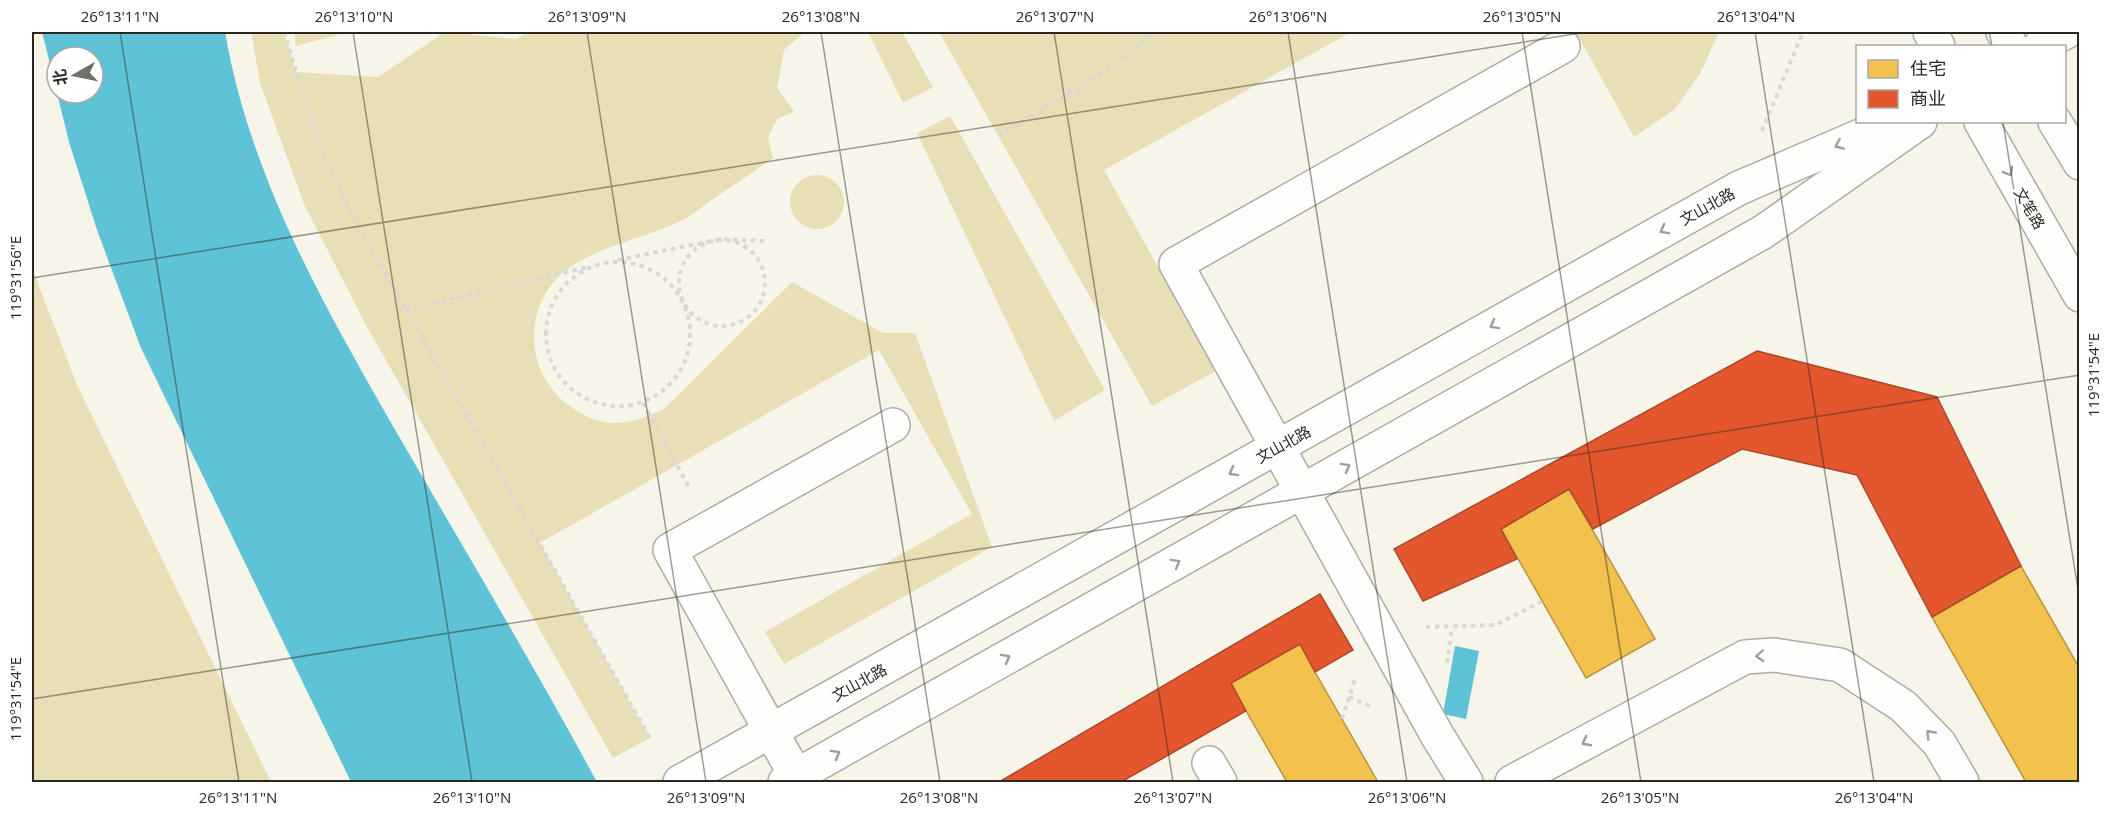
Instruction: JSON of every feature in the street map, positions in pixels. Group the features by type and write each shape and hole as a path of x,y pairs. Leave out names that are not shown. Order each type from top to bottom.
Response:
{"main road":[{"path":"2003,32 2011,45"},
{"path":"2042,45 2066,32"},
{"path":"1466,783 1437,735 1176,264 1563,46"},
{"name":"文山北路","path":"680,782 1739,188 1891,123"},
{"path":"893,425 670,550 772,731 791,779 1764,232 1919,123"},
{"name":"文笔路","path":"1982,123 2079,295"},
{"path":"2056,123 2079,163"},
{"path":"1512,783 1745,657 1774,655 1840,665 1903,706 1940,743 1962,783"}],"path":[{"path":"284,32 320,146 357,223 650,738"},
{"path":"998,135 1092,80 1157,32"},
{"path":"1739,188 1803,32"},
{"path":"406,310 599,264 721,239 765,242"},
{"path":"683,301 679,287 680,273 685,260 694,249 707,242 721,239 734,241 747,247 757,258 763,271 765,285 762,299 755,311 743,320 730,325 716,325 702,321 691,312 683,301 668,281 648,267 623,262 599,264 578,273 561,290 550,310 546,333 549,356 560,377 576,394 597,404 620,407 643,403 664,391 680,373 689,349 690,333 683,301"},
{"path":"643,403 711,527"}],"shaded area":[{"path":"251,32 284,32 296,72 378,77 445,32 516,39 527,32 805,32 784,50 777,88 794,112 777,119 768,138 773,158 683,220 601,251 571,266 559,276 538,309 534,328 539,364 547,381 559,397 582,414 612,423 645,417 664,409 792,282 883,333 915,333 992,547 784,664 765,632 972,514 879,350 540,543 650,738 613,758 367,327 304,204 260,83"},
{"path":"294,32 348,32 296,46"},
{"path":"868,32 902,32 933,87 903,103"},
{"path":"939,32 1351,32 1104,170 1216,371 1152,406"},
{"path":"1576,32 1719,32 1700,74 1674,110 1634,137"},
{"path":"950,116 1105,390 1054,421 917,133"},
{"path":"812,175 822,175 832,179 840,187 844,202 840,217 832,225 822,229 812,229 802,225 794,217 790,207 790,197 794,187 802,179"},
{"path":"32,268 77,385 271,782 32,782"}],"water":[{"path":"42,32 225,32 252,138 271,189 317,289 597,782 351,782 141,348 97,230 69,142 60,105 105,105 105,45 45,45"},
{"path":"1455,646 1479,651 1466,719 1443,714"}],"building: 住宅":[{"path":"1569,489 1655,639 1586,678 1501,529"},
{"path":"2021,566 2080,669 2080,782 2026,782 1932,617"},
{"path":"1300,644 1378,782 1287,782 1246,711 1231,683"}],"building: 商业":[{"path":"1757,351 1937,397 2021,566 1932,617 1857,475 1742,449 1593,529 1569,489 1501,529 1517,559 1423,601 1394,549"},
{"path":"1320,594 1353,650 1315,672 1300,644 1231,683 1246,711 1121,782 999,782"}]}
